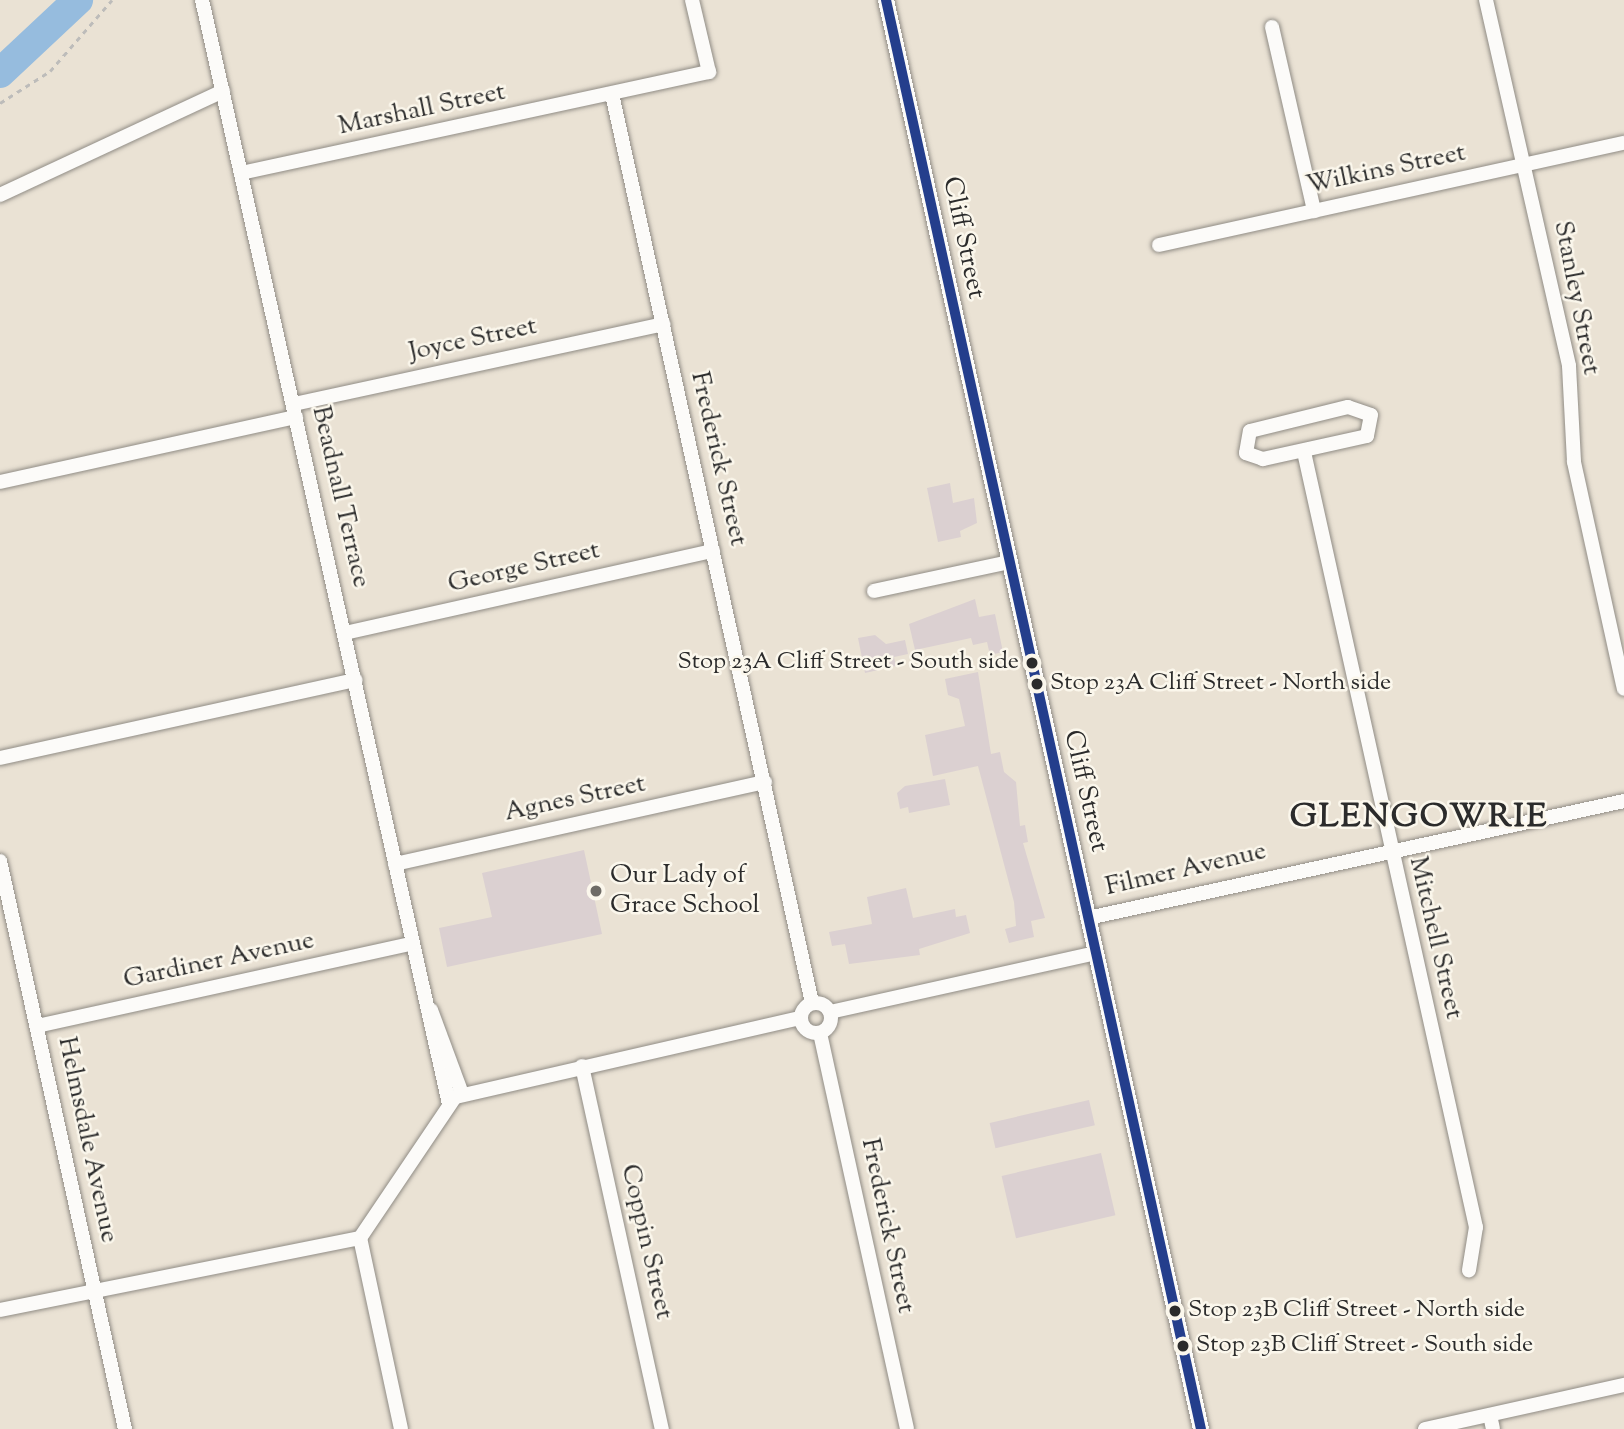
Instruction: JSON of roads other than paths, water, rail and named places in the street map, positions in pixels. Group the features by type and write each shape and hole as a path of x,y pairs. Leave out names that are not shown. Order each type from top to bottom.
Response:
{"street":[{"name":"Beadnall Terrace","path":"202,0 356,680 411,944 429,1006 461,1094"},
{"path":"612,94 709,72 692,0"},
{"name":"Cliff Street","path":"886,0 1201,1429"},
{"name":"Stanley Street","path":"1486,0 1569,366 1574,462 1624,689"},
{"path":"1272,27 1314,211"},
{"path":"0,195 223,91"},
{"name":"Marshall Street","path":"242,173 612,94"},
{"name":"Frederick Street","path":"612,94 812,1003"},
{"name":"Wilkins Street","path":"1159,245 1624,143"},
{"name":"Joyce Street","path":"0,482 663,324"},
{"path":"1348,407 1371,415 1367,436 1304,452 1253,460 1244,436 1348,407"},
{"name":"Mitchell Street","path":"1304,452 1389,848 1476,1227 1469,1270"},
{"name":"George Street","path":"345,633 713,551"},
{"path":"874,591 1009,562"},
{"path":"0,758 356,680"},
{"name":"Agnes Street","path":"395,864 765,782"},
{"name":"Filmer Avenue","path":"1088,918 1389,848 1624,801"},
{"name":"Helmsdale Avenue","path":"0,862 125,1429"},
{"name":"Gardiner Avenue","path":"37,1026 411,944"},
{"path":"0,1310 93,1289 360,1238 449,1104 461,1094 800,1018 812,1003 830,1012 1097,953"},
{"name":"Beadnall Terrace","path":"429,1006 449,1104"},
{"path":"800,1018 808,1032 820,1033 828,1027 830,1012"},
{"name":"Frederick Street","path":"820,1033 907,1429"},
{"name":"Coppin Street","path":"582,1066 662,1429"},
{"path":"360,1238 401,1429"},
{"path":"1425,1429 1492,1422 1624,1385"}],"waterway":[{"path":"0,73 78,0"}],"place":[{"name":"Stop 23A Cliff Street - South side","path":"1032,663"},
{"name":"Stop 23A Cliff Street - North side","path":"1037,684"},
{"name":"Our Lady of Grace School","path":"596,891"},
{"name":"Stop 23B Cliff Street - North side","path":"1175,1311"},
{"name":"Stop 23B Cliff Street - South side","path":"1183,1346"}],"district":[{"name":"GLENGOWRIE","path":"1419,819"}]}
